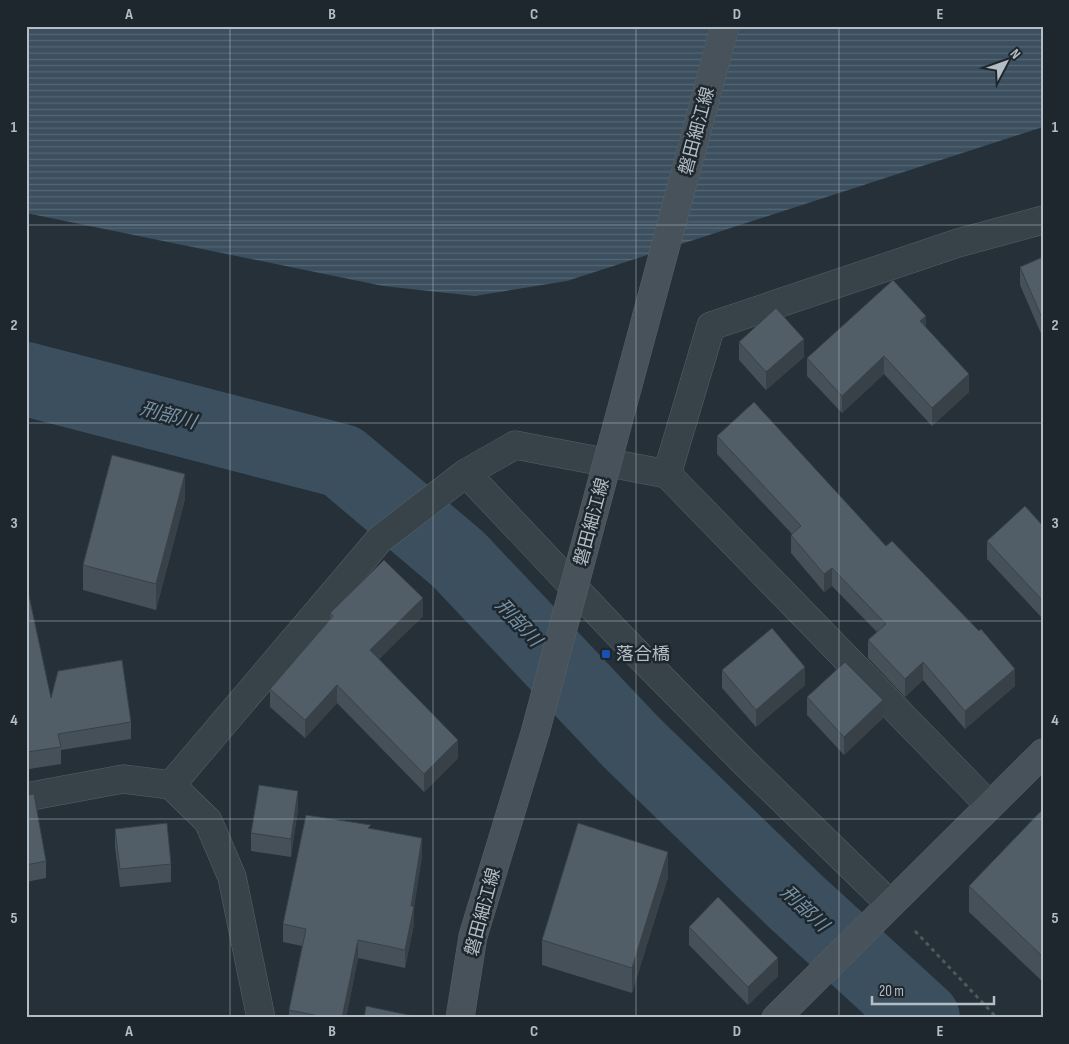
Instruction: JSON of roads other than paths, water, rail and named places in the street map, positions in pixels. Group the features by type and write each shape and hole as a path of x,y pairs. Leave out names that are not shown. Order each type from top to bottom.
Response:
{"main road":[{"name":"磐田細江線","path":"460,1018 473,936 535,733 725,26"},
{"path":"776,1018 889,903 1043,753"}],"street":[{"path":"667,474 711,326 958,243 1043,220"},
{"path":"171,785 378,540 458,479 516,445 667,474 989,805"},
{"path":"458,479 618,634 743,761 889,903"},
{"path":"26,797 122,779 171,785 208,821 232,877 261,1018"}],"water":[{"path":"26,26 1043,26 1043,127 567,281 475,296 383,286 26,213"}],"waterway":[{"name":"刑部川","path":"26,379 342,461 458,559 631,742 795,901 923,1018"}],"place":[{"name":"落合橋","path":"606,654"}]}
